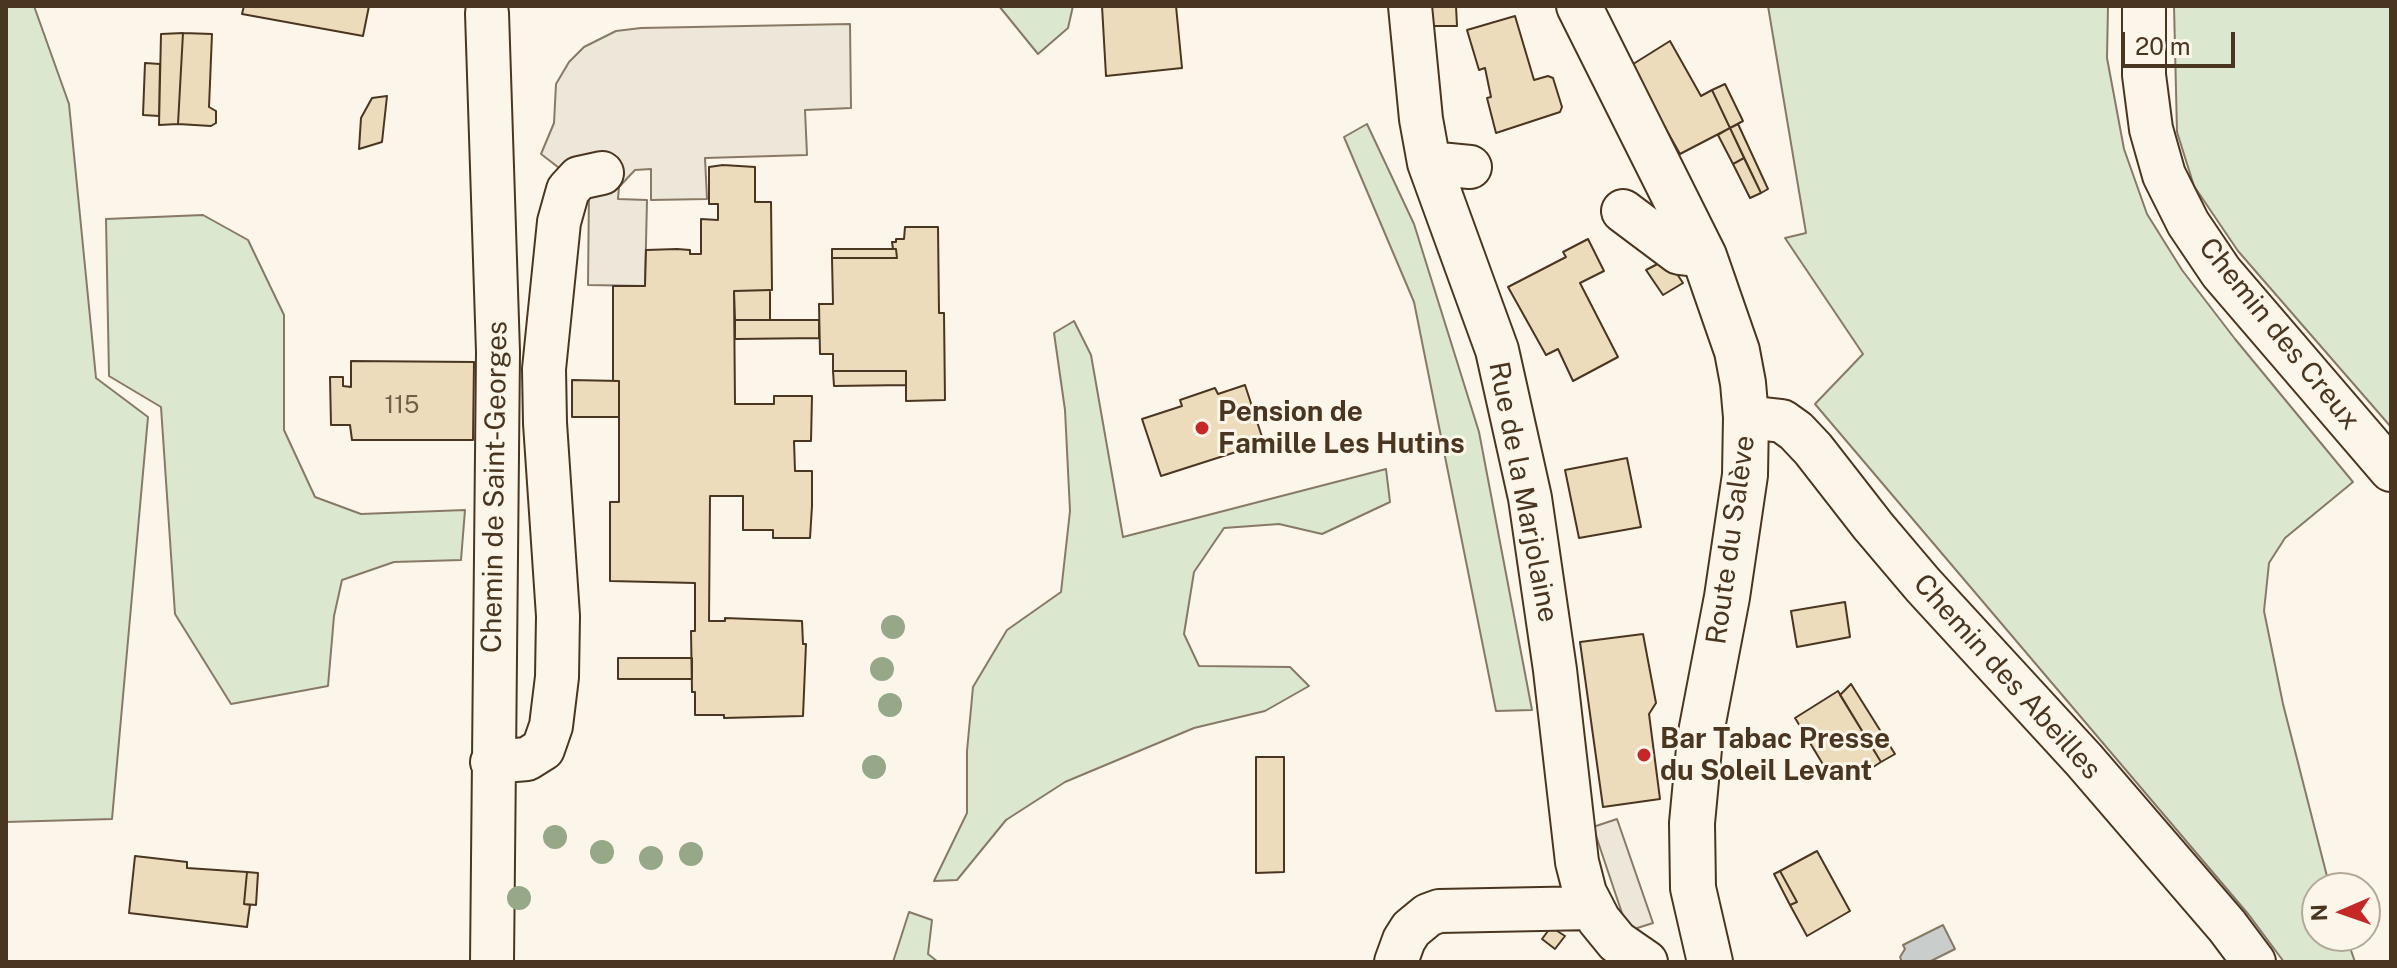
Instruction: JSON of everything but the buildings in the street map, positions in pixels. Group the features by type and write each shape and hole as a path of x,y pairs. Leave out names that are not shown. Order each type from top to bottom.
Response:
{"main road":[{"name":"Route du Salève","path":"1579,6 1704,256 1737,351 1746,417 1746,461 1737,536 1700,738 1692,823 1693,888 1705,961"}],"street":[{"name":"Rue de la Marjolaine","path":"1410,6 1421,119 1429,163 1497,350 1512,413 1544,584 1577,862 1592,908 1617,942 1646,962"},
{"name":"Chemin des Creux","path":"2144,6 2144,75 2151,129 2164,175 2188,223 2221,272 2391,470"},
{"name":"Chemin de Saint-Georges","path":"491,8 498,352 492,962"},
{"path":"1429,163 1470,167"},
{"path":"492,762 527,759 543,749 551,726 557,677 558,616 544,369 559,222 568,190 579,178 602,173"},
{"path":"1623,211 1679,253 1704,256"},
{"name":"Chemin des Abeilles","path":"1746,417 1782,421 1813,449 1923,585 2084,760 2227,926 2254,962"},
{"path":"1396,962 1411,929 1428,915 1439,911 1592,908"}],"green space":[{"path":"6,6 34,6 69,104 96,378 148,417 112,819 6,822"},
{"path":"999,6 1073,6 1068,28 1038,54"},
{"path":"1768,6 2108,6 2107,58 2124,149 2147,214 2182,270 2235,339 2353,482 2285,538 2269,563 2264,611 2283,704 2326,872 2301,872 2301,952 2352,952 2355,962 2284,962 2249,915 1815,404 1863,354 1785,238 1806,233"},
{"path":"2174,6 2391,6 2391,427 2238,251 2194,186 2177,132"},
{"path":"1367,124 1414,224 1479,432 1532,710 1496,711 1414,302 1344,137"},
{"path":"203,215 248,240 284,315 284,430 315,497 361,514 465,510 461,560 394,562 342,580 334,616 328,686 231,704 175,614 161,407 109,376 106,219"},
{"path":"1074,321 1091,355 1123,537 1386,469 1390,502 1322,534 1279,524 1224,528 1194,572 1184,634 1199,666 1290,667 1309,686 1265,711 1194,728 1065,782 1006,820 957,880 934,881 967,813 967,751 973,687 1007,630 1061,592 1070,511 1065,410 1054,333"},
{"path":"909,912 932,920 928,954 938,962 893,962"}],"shaded area":[{"path":"850,24 851,108 805,110 807,155 705,158 707,199 651,200 651,169 635,170 619,187 618,199 647,200 645,286 588,285 589,191 541,154 554,123 556,84 569,62 584,47 616,31 641,28"},
{"path":"1617,819 1653,923 1628,931 1593,827"},
{"path":"1943,925 1955,949 1929,962 1902,962 1903,945"}],"place":[{"name":"Pension de Famille Les Hutins","path":"1202,428"},
{"name":"Bar Tabac Presse du Soleil Levant","path":"1644,755"}]}
